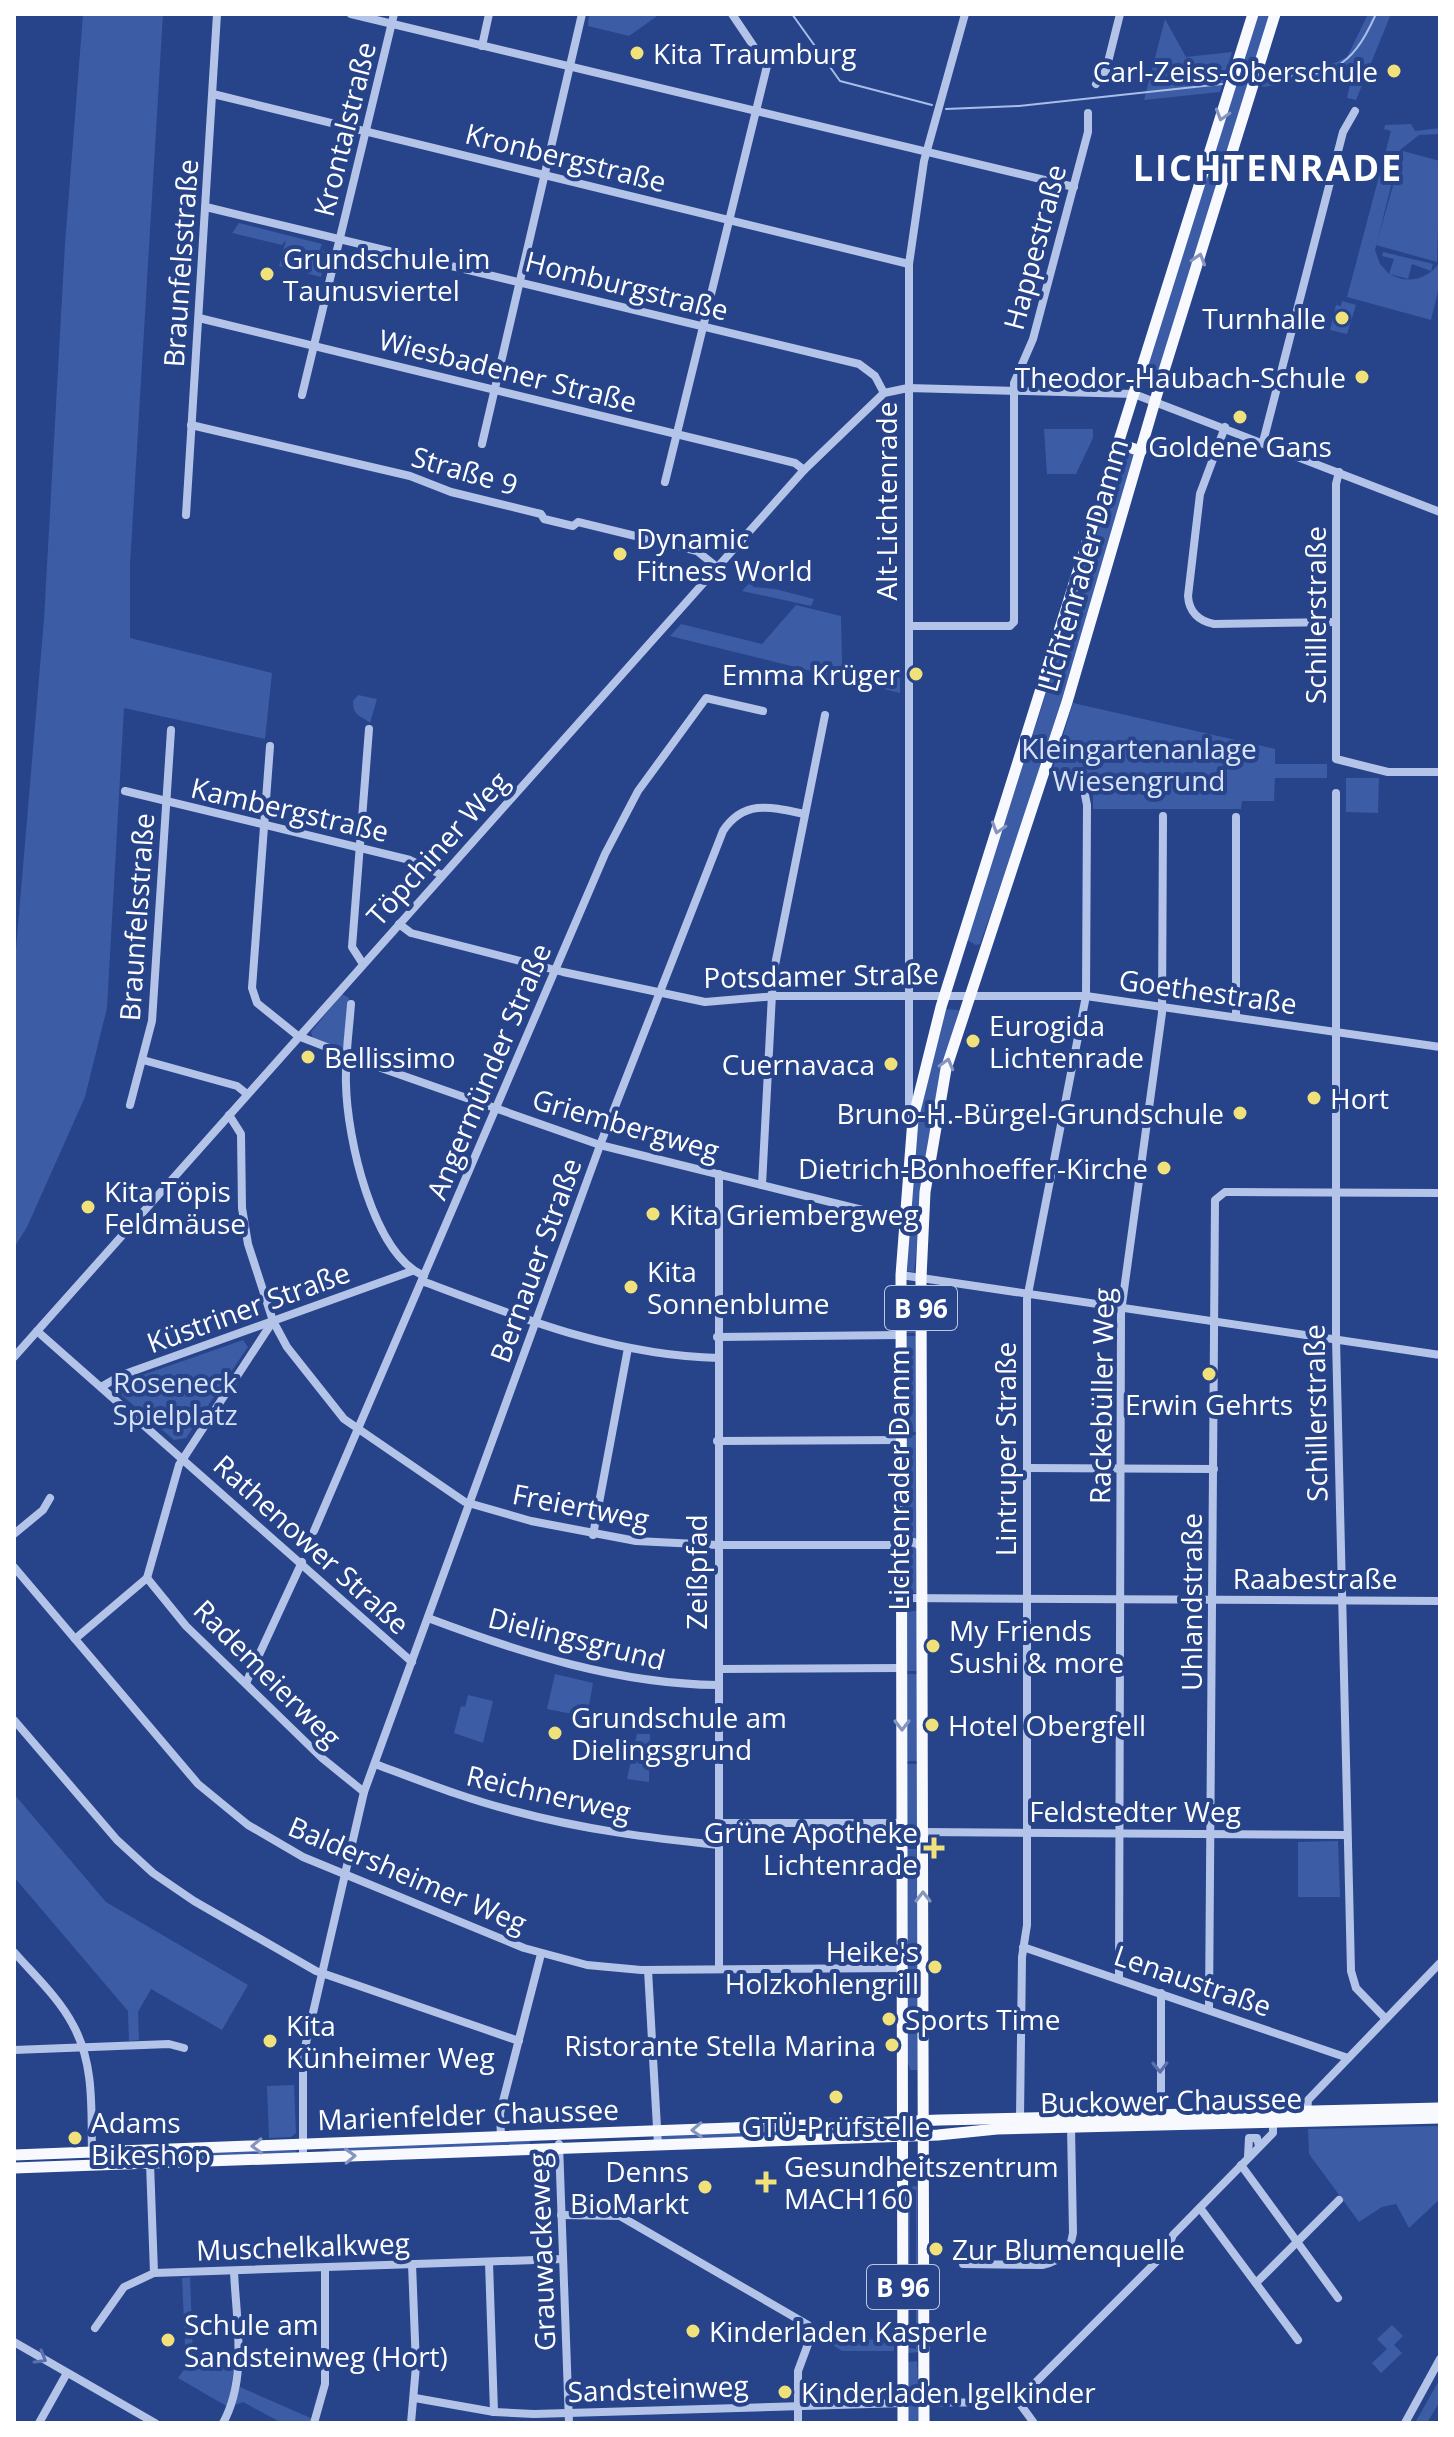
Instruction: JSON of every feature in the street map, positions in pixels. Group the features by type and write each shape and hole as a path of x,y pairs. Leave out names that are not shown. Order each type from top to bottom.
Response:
{"main road":[{"name":"Lichtenrader Damm","path":"904,2122 901,1275 913,1119 945,995 1253,14"},
{"name":"Lichtenrader Damm","path":"923,2135 921,1278 925,1192 935,1113 982,951 1067,702 1155,400 1275,14"},
{"path":"1178,253 1189,290"},
{"path":"1119,444 1141,451"},
{"path":"961,944 982,951"},
{"path":"904,2074 924,2074"},
{"name":"Buckower Chaussee","path":"903,2135 1273,2122 1312,2116 1440,2108"},
{"name":"Buckower Chaussee","path":"923,2121 1020,2114 1440,2118"},
{"name":"Marienfelder Chaussee","path":"14,2168 303,2157 558,2142 657,2131 923,2121"},
{"name":"B 96","path":"903,2423 904,2122"},
{"name":"Marienfelder Chaussee","path":"14,2155 501,2137 658,2145 903,2135"},
{"name":"B 96","path":"923,2135 924,2423"},
{"path":"903,2183 923,2183"}],"street":[{"name":"Braunfelsstraße","path":"186,515 217,14"},
{"path":"351,14 393,19 482,46 571,68 1074,187"},
{"path":"482,46 489,14"},
{"path":"482,444 582,14"},
{"path":"665,482 767,66 732,14"},
{"name":"Alt-Lichtenrade","path":"910,995 909,264 917,195 926,152 965,14"},
{"path":"1096,84 1106,70 1120,14"},
{"name":"Krontalstraße","path":"302,395 393,19"},
{"name":"Kronbergstraße","path":"213,94 909,264"},
{"path":"1263,442 1343,132 1355,111"},
{"name":"Happestraße","path":"1013,390 1033,339 1088,132 1088,113"},
{"name":"Homburgstraße","path":"206,207 859,364 875,376 884,393"},
{"name":"Wiesbadener Straße","path":"199,318 795,463 804,470"},
{"path":"884,393 908,388 1134,394 1440,512"},
{"path":"909,626 1010,626 1014,622 1013,390"},
{"name":"Töpchiner Weg","path":"14,1357 804,470 884,393"},
{"name":"Straße 9","path":"191,425 410,476 451,492 541,514 544,519 573,526 581,523 697,551 717,567"},
{"path":"1225,427 1200,494 1188,596 1192,610 1204,621 1214,624 1336,622"},
{"name":"Schillerstraße","path":"1339,472 1336,759 1388,772 1440,772"},
{"name":"Angermünder Straße","path":"314,1531 628,807 706,698 763,711"},
{"path":"762,1185 770,997 825,715"},
{"path":"363,964 352,947 369,729"},
{"name":"Braunfelsstraße","path":"130,1105 152,1021 171,730"},
{"path":"270,746 253,993 257,1003 298,1036"},
{"name":"Lintruper Straße","path":"1020,2114 1023,1947 1027,1925 1027,1293 1086,996 1087,802 1083,785"},
{"name":"Kambergstraße","path":"125,791 410,860 442,875"},
{"name":"Schillerstraße","path":"1336,793 1336,1339 1351,1978 1358,1991 1386,2019"},
{"name":"Bernauer Straße","path":"303,2157 301,2067 364,1792 600,1145 711,856 727,825 741,813 758,806 804,814"},
{"name":"Rackebüller Weg","path":"1119,1979 1121,1308 1162,1006 1163,816"},
{"path":"1236,817 1236,1016"},
{"name":"Potsdamer Straße","path":"399,924 411,933 556,970 713,1003 770,997 968,995"},
{"name":"Lichtenrader Damm","path":"910,995 913,1119"},
{"name":"Goethestraße","path":"968,995 1086,996 1440,1047"},
{"path":"351,1004 346,1055 348,1113 360,1168 391,1246 412,1271 423,1279 535,1323 628,1348 719,1358"},
{"name":"Griembergweg","path":"298,1036 600,1145 903,1220"},
{"path":"143,1060 237,1086 247,1094"},
{"name":"Freiertweg","path":"229,1115 241,1134 245,1232 273,1321 310,1380 357,1430 470,1504 593,1535 718,1545 900,1545 914,1542 921,1547"},
{"name":"Zeißpfad","path":"719,1174 719,1969"},
{"name":"Uhlandstraße","path":"1209,2009 1215,1321 1213,1231 1218,1197 1225,1192 1336,1194"},
{"path":"1336,1194 1440,1193"},
{"name":"Küstriner Straße","path":"101,1387 122,1375 412,1271"},
{"path":"901,1275 1440,1355"},
{"path":"75,1639 147,1578 183,1458 273,1321"},
{"name":"Rathenower Straße","path":"37,1331 412,1662"},
{"path":"717,1337 901,1335"},
{"path":"593,1535 628,1348"},
{"path":"717,1441 900,1440"},
{"path":"1027,1468 1214,1469"},
{"path":"14,1534 43,1510 50,1498"},
{"path":"246,1683 302,1562"},
{"name":"Baldersheimer Weg","path":"14,1567 175,1759 212,1797 272,1841 344,1875 541,1954 587,1965 648,1970 902,1968"},
{"name":"Rademeierweg","path":"147,1578 186,1626 322,1758 364,1792"},
{"name":"Raabestraße","path":"901,1598 1440,1601"},
{"name":"Dielingsgrund","path":"428,1618 485,1639 594,1670 675,1684 718,1685"},
{"path":"719,1669 901,1668"},
{"path":"14,1720 110,1832 153,1873 194,1901 321,1973 519,2041"},
{"name":"Reichnerweg","path":"375,1764 442,1789 546,1820 636,1836 719,1845"},
{"path":"719,1823 902,1823"},
{"name":"Feldstedter Weg","path":"923,1832 1347,1835"},
{"name":"Lenaustraße","path":"1023,1947 1348,2058"},
{"path":"14,1952 62,2008 83,2047 90,2083 93,2165"},
{"path":"501,2137 500,2113 541,1954"},
{"path":"1312,2116 1321,2086 1440,1963"},
{"path":"648,1970 658,2145"},
{"path":"1161,1993 1161,2115"},
{"path":"14,2050 169,2044 184,2048"},
{"path":"924,2402 992,2401 1015,2397 1033,2385 1166,2252 1173,2235 1273,2133 1273,2122"},
{"path":"963,2264 1043,2265 1054,2262 1069,2250 1073,2233 1071,2127"},
{"name":"Grauwackeweg","path":"558,2142 570,2418"},
{"path":"1244,2161 1338,2298"},
{"path":"95,2328 119,2292 136,2279 154,2273 150,2163"},
{"path":"1256,2283 1339,2200"},
{"path":"1200,2208 1298,2340"},
{"path":"561,2215 620,2216 808,2325 811,2336 799,2363 798,2423"},
{"name":"Muschelkalkweg","path":"154,2273 563,2259"},
{"path":"489,2262 494,2412"},
{"path":"411,2423 415,2398 412,2264"},
{"path":"314,2423 325,2384 325,2268"},
{"path":"223,2423 233,2403 238,2377 234,2271"},
{"path":"14,2342 155,2423"},
{"path":"1405,2423 1440,2359"},
{"path":"39,2423 67,2373"},
{"path":"1015,2397 1034,2423"},
{"name":"Sandsteinweg","path":"415,2398 494,2412 570,2418 903,2403"}],"green space":[{"path":"83,14 163,14 130,565 130,638 272,673 265,739 124,708 107,1008 85,1097 27,1227 14,1248 14,973 44,619 65,244"},
{"path":"589,14 660,14 629,36 588,26"},
{"path":"1257,14 1270,14 1155,382 1143,379"},
{"path":"1368,14 1391,14 1356,100 1347,98 1352,75 1347,69 1326,79 1262,87 1267,69 1335,63 1347,57"},
{"path":"1165,19 1186,57 1232,52 1220,92 1144,100"},
{"path":"1411,124 1415,131 1440,128 1440,134 1419,135 1400,150 1375,250 1380,264 1389,274 1394,259 1382,256 1383,252 1433,264 1431,271 1412,264 1408,279 1390,274 1404,279 1411,280 1424,276 1430,273 1440,262 1440,283 1431,320 1347,297 1391,131 1384,129 1385,125"},
{"path":"1403,151 1440,161 1437,262 1376,245"},
{"path":"239,223 322,244 320,250 327,252 321,277 279,266 286,240 282,245 232,233"},
{"name":"Turnhalle","path":"1342,301 1356,305 1347,334 1330,330 1336,305 1341,306"},
{"path":"1044,429 1093,429 1093,438 1076,474 1047,474"},
{"path":"1124,449 1135,453 1099,577 1022,822 980,944 976,945 967,940"},
{"path":"752,580 753,587 814,599 811,606 742,591"},
{"path":"796,605 841,616 842,663 900,678 900,693 670,636 681,624 762,644"},
{"path":"358,695 377,699 370,723 354,710 353,701"},
{"name":"Kleingartenanlage Wiesengrund","path":"1073,703 1275,749 1275,764 1327,764 1327,778 1275,778 1274,801 1242,801 1241,809 1093,809 1093,775 1051,775"},
{"path":"1346,778 1379,778 1378,813 1346,812"},
{"path":"342,994 349,998 343,1050 313,1038 311,1032"},
{"path":"945,1009 959,1010 928,1141 914,1272 907,1271 910,1173 922,1092"},
{"path":"905,1286 917,1288 918,1333 905,1333"},
{"path":"905,1336 918,1336 918,1432 905,1432"},
{"name":"Roseneck Spielplatz","path":"243,1340 248,1347 186,1438 174,1440 118,1392 120,1383"},
{"path":"905,1435 918,1435 916,1593 906,1592"},
{"path":"906,1611 918,1611 918,1671 906,1671"},
{"path":"555,1674 593,1683 587,1717 547,1709"},
{"path":"906,1674 918,1674 919,1761 906,1761"},
{"path":"468,1695 493,1701 483,1743 454,1733 461,1706 465,1707"},
{"path":"637,1734 650,1734 649,1782 627,1779"},
{"path":"906,1764 919,1764 919,1844 906,1844"},
{"path":"14,1794 106,1902 248,1985 222,2030 151,1989 138,2012 139,2040 129,2041 128,2011 14,1877"},
{"path":"1338,1841 1340,1897 1298,1897 1298,1842"},
{"path":"906,1849 919,1849 919,1974 906,1974"},
{"path":"906,1977 919,1977 918,2070 910,2070 907,2060"},
{"path":"294,2085 296,2133 291,2137 269,2138 267,2086"},
{"path":"1440,2126 1440,2199 1409,2228 1396,2204 1382,2207 1359,2222 1309,2154 1308,2129"},
{"path":"866,2129 824,2134 661,2140 661,2135"},
{"path":"531,2140 529,2145 330,2152 328,2148"},
{"path":"297,2148 296,2153 97,2160 96,2157"},
{"path":"917,2186 919,2352 908,2353 908,2187","holes":["910,2189 916,2190 916,2349 909,2348"]},
{"path":"190,2277 193,2354 218,2368 234,2368 228,2407 178,2378 186,2367 182,2278"},
{"path":"1392,2325 1403,2336 1394,2345 1402,2353 1381,2373 1372,2363 1387,2349 1377,2339"},
{"path":"823,2327 846,2340 894,2339 894,2351 842,2351 818,2336"},
{"path":"917,2361 920,2423 907,2423 908,2362"},
{"path":"1440,2379 1440,2401 1427,2423 1415,2423"},
{"path":"240,2387 313,2419 311,2423 282,2423 243,2402 235,2405"}],"waterway":[{"path":"792,14 840,81 932,105"},
{"path":"1264,79 1319,73 1344,62 1365,36 1375,16"},
{"path":"946,109 1019,106 1222,84"}],"place":[{"name":"Kita Traumburg","path":"637,53"},
{"name":"Carl-Zeiss-Oberschule","path":"1394,71"},
{"name":"Grundschule im Taunusviertel","path":"267,274"},
{"name":"Turnhalle","path":"1342,318"},
{"name":"Theodor-Haubach-Schule","path":"1362,377"},
{"name":"Goldene Gans","path":"1240,417"},
{"name":"Dynamic Fitness World","path":"620,554"},
{"name":"Emma Krüger","path":"916,674"},
{"name":"Eurogida Lichtenrade","path":"973,1041"},
{"name":"Bellissimo","path":"308,1057"},
{"name":"Cuernavaca","path":"891,1064"},
{"name":"Hort","path":"1314,1098"},
{"name":"Bruno-H.-Bürgel-Grundschule","path":"1240,1113"},
{"name":"Dietrich-Bonhoeffer-Kirche","path":"1164,1168"},
{"name":"Kita Töpis Feldmäuse","path":"88,1207"},
{"name":"Kita Griembergweg","path":"653,1214"},
{"name":"Kita Sonnenblume","path":"631,1287"},
{"name":"Erwin Gehrts","path":"1209,1374"},
{"name":"My Friends Sushi & more","path":"933,1646"},
{"name":"Hotel Obergfell","path":"932,1725"},
{"name":"Grundschule am Dielingsgrund","path":"555,1733"},
{"name":"Grüne Apotheke Lichtenrade","path":"934,1848"},
{"name":"Heike's Holzkohlengrill","path":"935,1967"},
{"name":"Sports Time","path":"889,2019"},
{"name":"Kita Künheimer Weg","path":"270,2041"},
{"name":"Ristorante Stella Marina","path":"892,2045"},
{"name":"GTÜ-Prüfstelle","path":"836,2097"},
{"name":"Adams Bikeshop","path":"75,2138"},
{"name":"Gesundheitszentrum MACH160","path":"766,2182"},
{"name":"Denns BioMarkt","path":"705,2187"},
{"name":"Zur Blumenquelle","path":"936,2249"},
{"name":"Kinderladen Kasperle","path":"693,2331"},
{"name":"Schule am Sandsteinweg (Hort)","path":"168,2340"},
{"name":"Kinderladen Igelkinder","path":"785,2392"}],"district":[{"name":"LICHTENRADE","path":"1268,167"}]}
